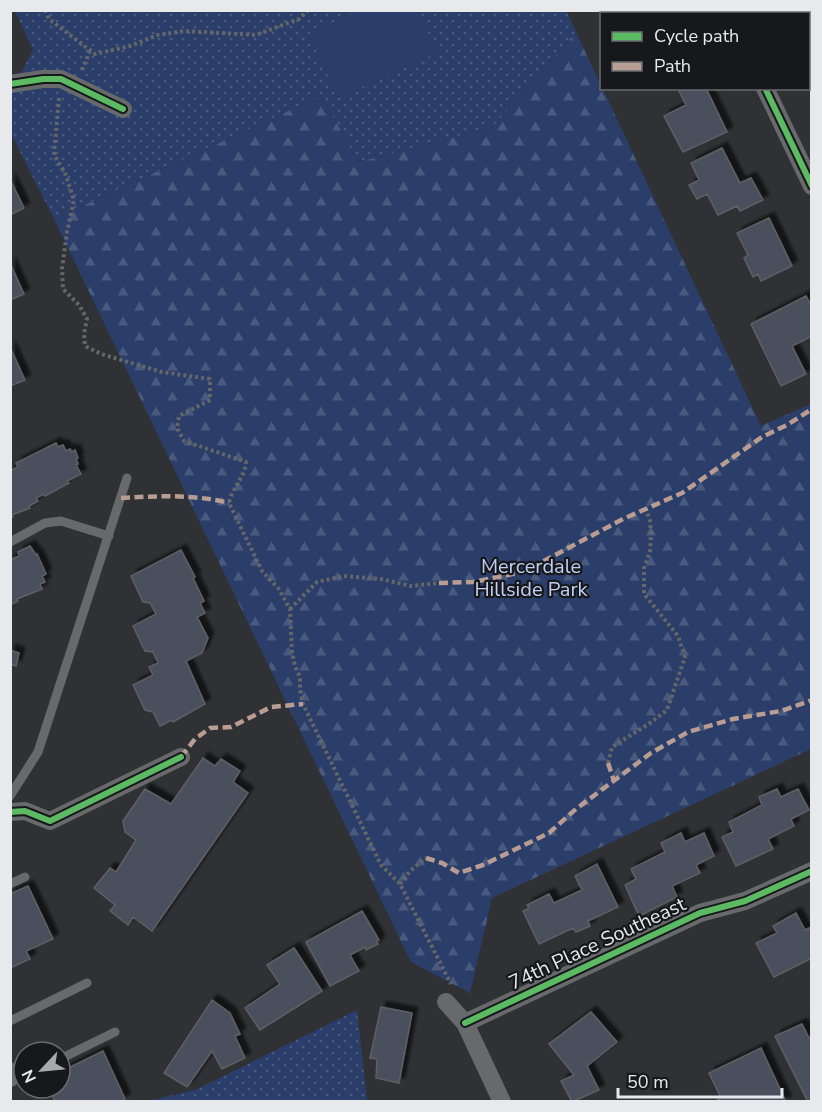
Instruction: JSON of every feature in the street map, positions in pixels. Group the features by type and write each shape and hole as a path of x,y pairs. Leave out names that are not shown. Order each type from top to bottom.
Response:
{"street":[{"path":"10,84 43,79 61,80 123,109"},
{"path":"766,90 811,182"},
{"path":"10,812 25,811 50,821 181,758"},
{"name":"74th Place Southeast","path":"465,1023 700,913 745,901 812,871"},
{"path":"449,994 502,1101"}],"lane":[{"path":"10,796 38,752 127,478"},
{"path":"10,542 45,523 61,521 109,536"},
{"path":"10,884 25,877"},
{"path":"10,1021 87,983"},
{"path":"72,1053 115,1032"}],"path":[{"path":"45,10 49,20 94,54 130,46 158,35 185,30 255,35 299,19 308,10"},
{"path":"61,80 54,155 65,173 74,200 62,269 63,289 79,305 87,319 84,334 85,346 101,354 162,372 210,379 210,400 179,416 177,428 184,441 246,462 246,470 231,492 229,503 262,571 278,588 290,609 292,652 300,677 303,704 381,865 400,884 449,994"},
{"path":"608,763 612,747 667,710 685,657 678,636 644,594 644,568 650,552 651,534 650,520 646,510"},
{"path":"290,609 317,582 344,576 381,579 411,586 439,583"},
{"path":"400,884 410,871 426,858"}],"green space":[{"path":"566,10 576,32 493,127 359,162 321,96 54,219 11,134 11,92 33,50 15,11"},
{"path":"359,11 418,11 437,53 338,98 309,34"},
{"name":"Mercerdale Hillside Park","path":"576,32 600,83 600,90 603,90 761,426 811,404 811,749 492,898 470,993 411,962 54,219 321,96 359,162 493,127"},
{"path":"357,1010 367,1101 147,1101 195,1090"}],"building":[{"path":"616,10 655,10 652,12 616,12"},
{"path":"774,10 811,10 806,12 774,12"},
{"path":"678,90 707,90 727,132 683,152 664,116 686,105"},
{"path":"722,148 740,183 751,178 763,200 740,211 737,206 718,215 707,194 697,199 689,185 699,180 691,163"},
{"path":"10,179 24,208 10,215"},
{"path":"769,218 792,266 761,281 758,274 753,277 744,258 748,255 737,233"},
{"path":"10,263 24,294 10,300"},
{"path":"806,296 812,307 812,336 792,346 806,374 781,386 751,324"},
{"path":"10,347 25,380 10,386"},
{"path":"56,443 58,447 63,445 66,451 75,450 78,458 76,465 81,474 45,496 44,494 36,498 38,501 29,506 30,508 10,518 10,471 18,467 16,463"},
{"path":"30,546 37,554 46,574 42,576 45,582 40,584 42,589 17,599 18,601 10,605 10,560 19,556 18,552"},
{"path":"181,550 204,601 200,603 205,613 197,617 208,638 202,653 186,661 205,704 173,722 172,720 160,726 153,712 145,710 133,685 153,675 149,667 158,663 153,652 145,651 133,626 156,614 150,603 143,602 131,576"},
{"path":"10,650 19,653 16,666 10,664"},
{"path":"203,758 215,766 221,759 240,771 233,782 248,793 152,931 133,917 128,925 110,911 115,905 94,888 110,868 116,872 136,840 125,832 123,821 145,789 171,804"},
{"path":"777,789 781,797 798,789 809,810 791,819 794,826 768,839 773,849 736,866 722,837 733,832 729,822 762,805 759,797"},
{"path":"681,833 685,842 704,833 714,856 696,865 700,873 672,886 677,897 639,916 625,885 636,879 631,869 665,852 661,843"},
{"path":"597,864 618,907 588,921 590,926 576,932 573,928 539,944 523,911 529,908 527,905 549,894 554,903 582,890 575,876"},
{"path":"28,886 53,939 26,951 30,959 10,968 10,894"},
{"path":"362,911 379,940 376,941 378,944 366,950 365,947 350,955 359,971 330,986 306,942"},
{"path":"796,913 805,930 812,927 812,958 774,977 756,943 777,933 773,926"},
{"path":"294,948 322,991 260,1030 245,1008 280,984 267,965"},
{"path":"212,1000 230,1013 240,1034 235,1036 245,1058 222,1069 212,1051 187,1087 164,1073"},
{"path":"381,1007 412,1013 399,1083 376,1078 377,1059 370,1058"},
{"path":"591,1012 617,1042 587,1066 599,1090 572,1102 561,1081 574,1075 549,1044"},
{"path":"802,1024 809,1038 812,1037 812,1102 808,1102 775,1036"},
{"path":"761,1048 786,1102 714,1102 721,1098 709,1073"},
{"path":"103,1051 125,1099 119,1102 55,1102 54,1100 72,1100 72,1066"}],"marked path":[{"path":"439,583 473,582 523,572 623,519 682,493 762,437 812,409"},
{"path":"121,498 188,497 229,503"},
{"path":"426,858 442,863 459,873 483,865 549,833 576,809 651,753 688,732 733,719 781,711 812,700"},
{"path":"181,757 195,739 210,728 231,727 271,707 303,704"},
{"path":"608,763 614,781"}],"cycle path":[{"path":"10,84 61,79 123,109"},
{"path":"766,90 812,186"},
{"path":"10,812 25,811 50,821 181,757"},
{"path":"465,1023 700,913 745,901 812,871"}]}
